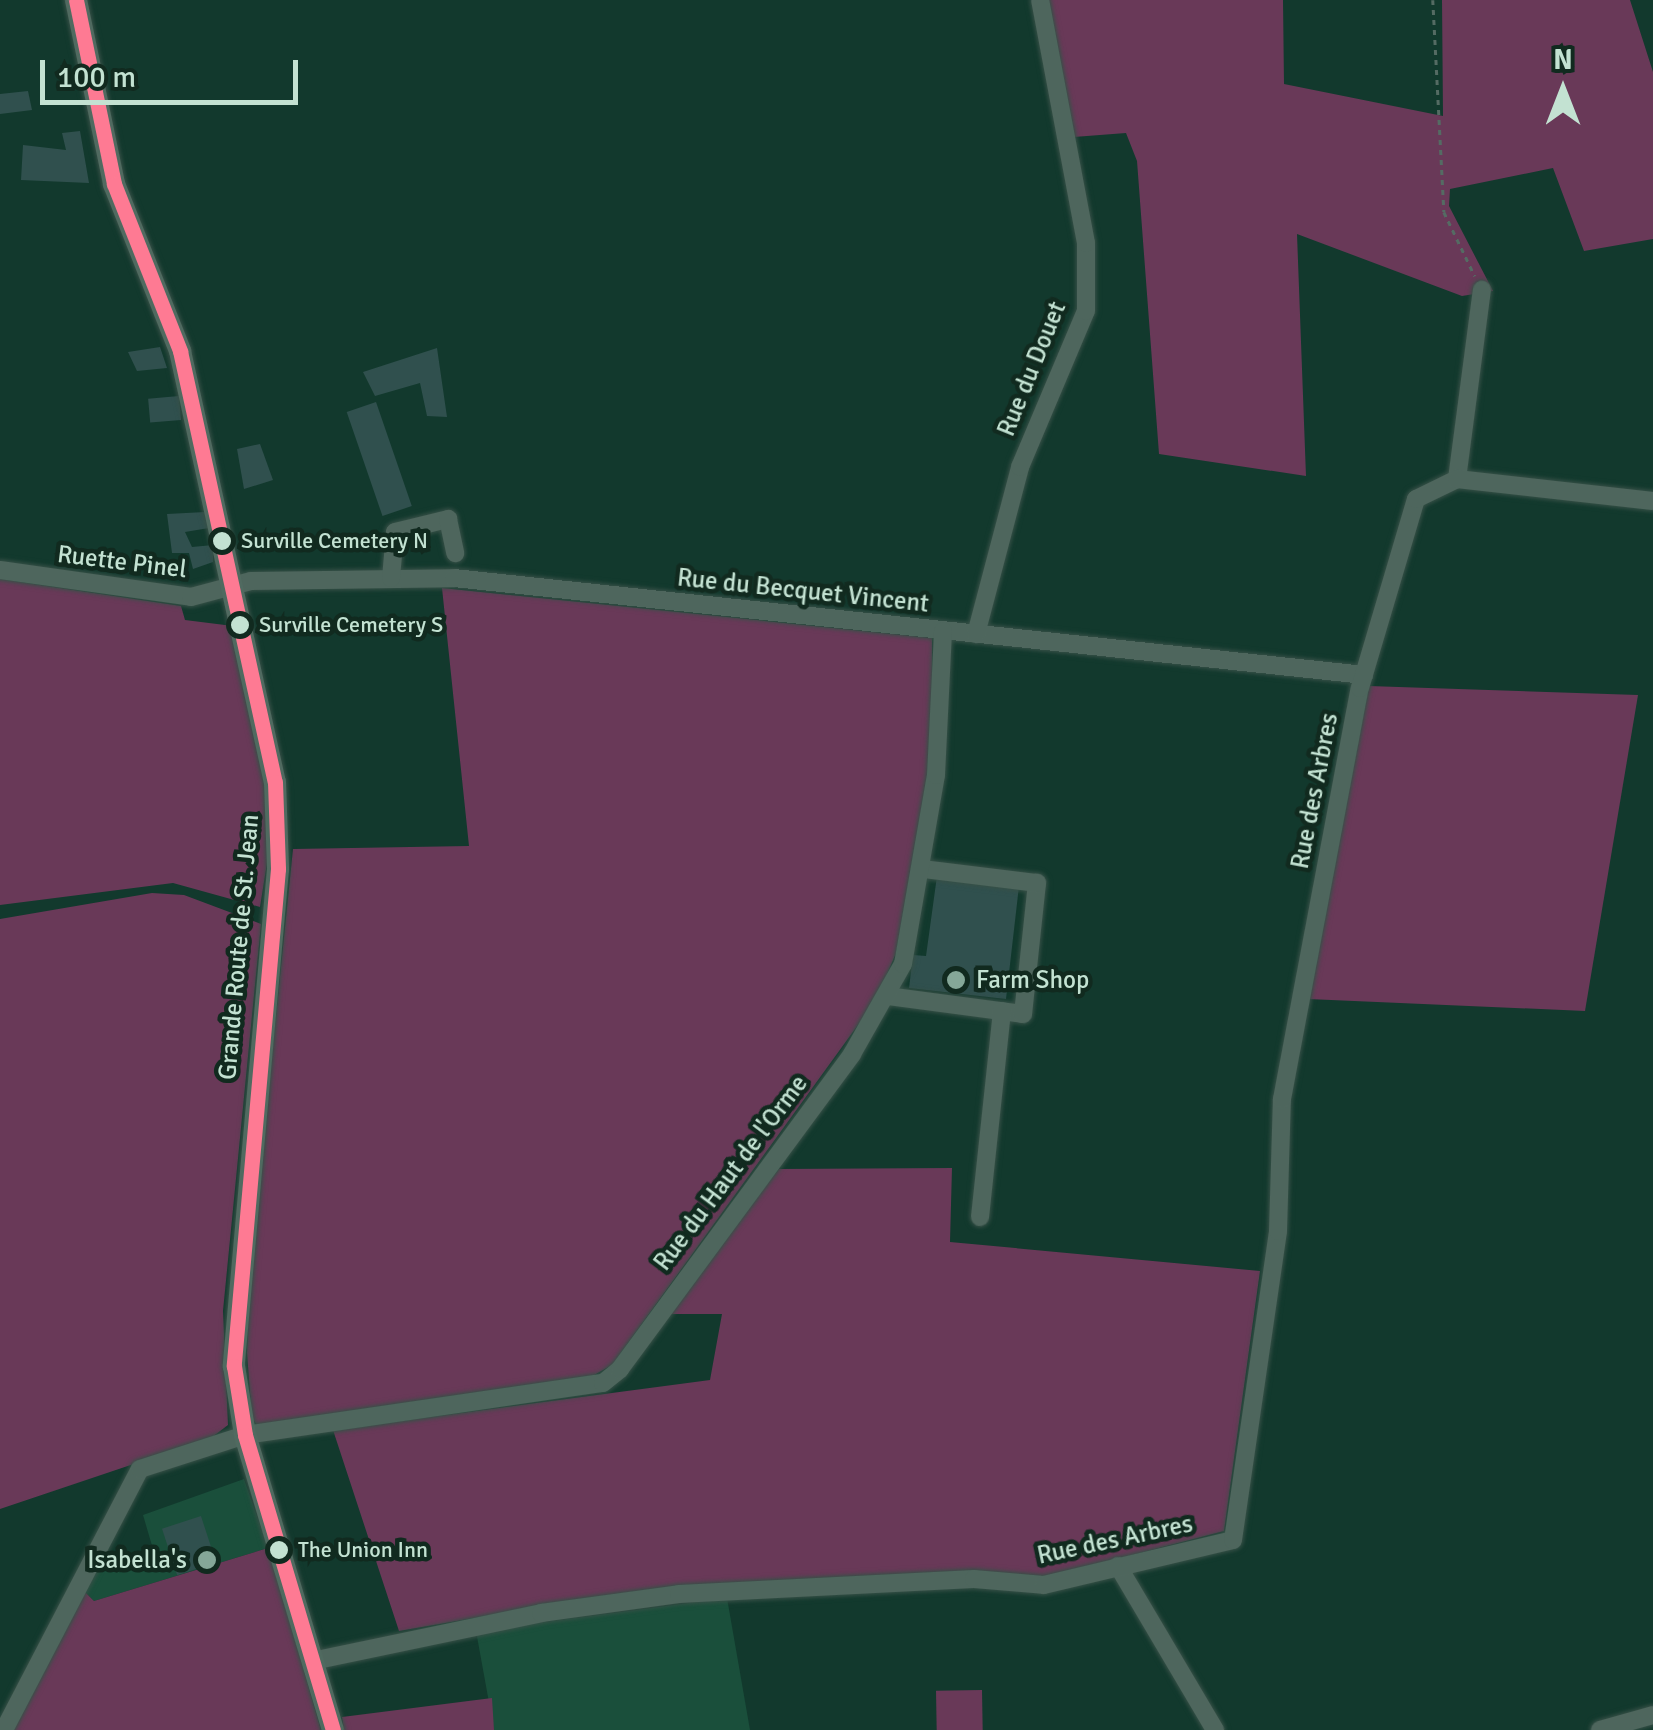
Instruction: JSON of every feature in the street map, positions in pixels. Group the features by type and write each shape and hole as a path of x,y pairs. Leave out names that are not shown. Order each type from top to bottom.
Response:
{"main road":[{"name":"Grande Route de St. Jean","path":"76,0 114,184 180,351 236,586 280,822 238,1262 234,1366 245,1436 317,1660 334,1730"}],"street":[{"name":"Rue du Douet","path":"976,634 1020,467 1086,311 1086,243 1040,0"},
{"path":"1457,479 1482,290"},
{"path":"1364,675 1416,499 1457,479 1653,502"},
{"path":"392,578 395,532 448,519 454,553"},
{"name":"Ruette Pinel","path":"0,570 136,594 190,596 236,586"},
{"name":"Rue du Becquet Vincent","path":"236,586 392,578 502,582 1364,675"},
{"name":"Rue du Haut de l'Orme","path":"4,1730 140,1470 245,1436 604,1383 888,996 922,869 943,631"},
{"name":"Rue des Arbres","path":"317,1660 541,1613 679,1594 974,1579 1044,1585 1233,1540 1278,1231 1276,1138 1364,675"},
{"path":"888,996 1023,1014 1037,884 922,869"},
{"path":"980,1217 1002,1012"},
{"path":"1118,1566 1215,1730"},
{"path":"1600,1730 1653,1715"}],"path":[{"path":"1434,0 1444,212 1482,290"}],"shaded area":[{"path":"1048,0 1283,0 1284,84 1443,116 1442,0 1630,0 1653,72 1653,239 1584,251 1553,168 1450,189 1449,206 1493,291 1462,296 1297,234 1306,476 1159,454 1137,161 1126,133 1074,137"},
{"path":"0,579 181,606 185,620 233,626 266,779 271,838 260,907 173,883 0,905"},
{"path":"442,588 932,638 933,748 896,953 876,1000 612,1365 585,1380 260,1428 252,1419 247,1353 250,1272 293,849 469,846"},
{"path":"1369,686 1638,695 1585,1011 1308,999"},
{"path":"152,893 184,895 261,924 223,1311 228,1425 211,1438 0,1509 0,919"},
{"path":"952,1168 950,1242 1260,1271 1224,1531 1044,1578 554,1604 399,1631 333,1430 710,1380 722,1314 665,1314 779,1169"},
{"path":"244,1479 268,1548 94,1601 82,1589 93,1569 153,1549 143,1515"},
{"path":"268,1548 321,1730 13,1730 82,1589 94,1601"},
{"path":"727,1598 750,1730 494,1730 476,1631"},
{"path":"982,1690 983,1730 937,1730 936,1691"},
{"path":"492,1698 494,1730 344,1730 342,1717"}],"building":[{"path":"28,91 32,110 0,114 0,94"},
{"path":"80,131 89,183 21,180 23,145 66,150 62,133"},
{"path":"160,347 167,368 137,371 128,352"},
{"path":"437,348 447,417 427,416 420,383 375,396 363,372"},
{"path":"179,396 181,420 150,423 148,399"},
{"path":"376,402 412,506 383,516 347,412"},
{"path":"260,444 273,480 244,489 237,449"},
{"path":"205,512 209,528 185,532 192,547 213,545 213,562 193,569 189,553 172,553 167,514"},
{"path":"937,876 1019,886 1006,999 909,988 913,955 926,956"},
{"path":"201,1516 216,1563 177,1575 162,1529"}],"transit line":[{"path":"76,0 114,184 180,351 275,782 278,869 234,1366 245,1435 333,1730"}],"place":[{"name":"Surville Cemetery N","path":"222,541"},
{"name":"Surville Cemetery S","path":"240,625"},
{"name":"Farm Shop","path":"956,980"},
{"name":"The Union Inn","path":"279,1550"},
{"name":"Isabella's","path":"207,1560"}]}
